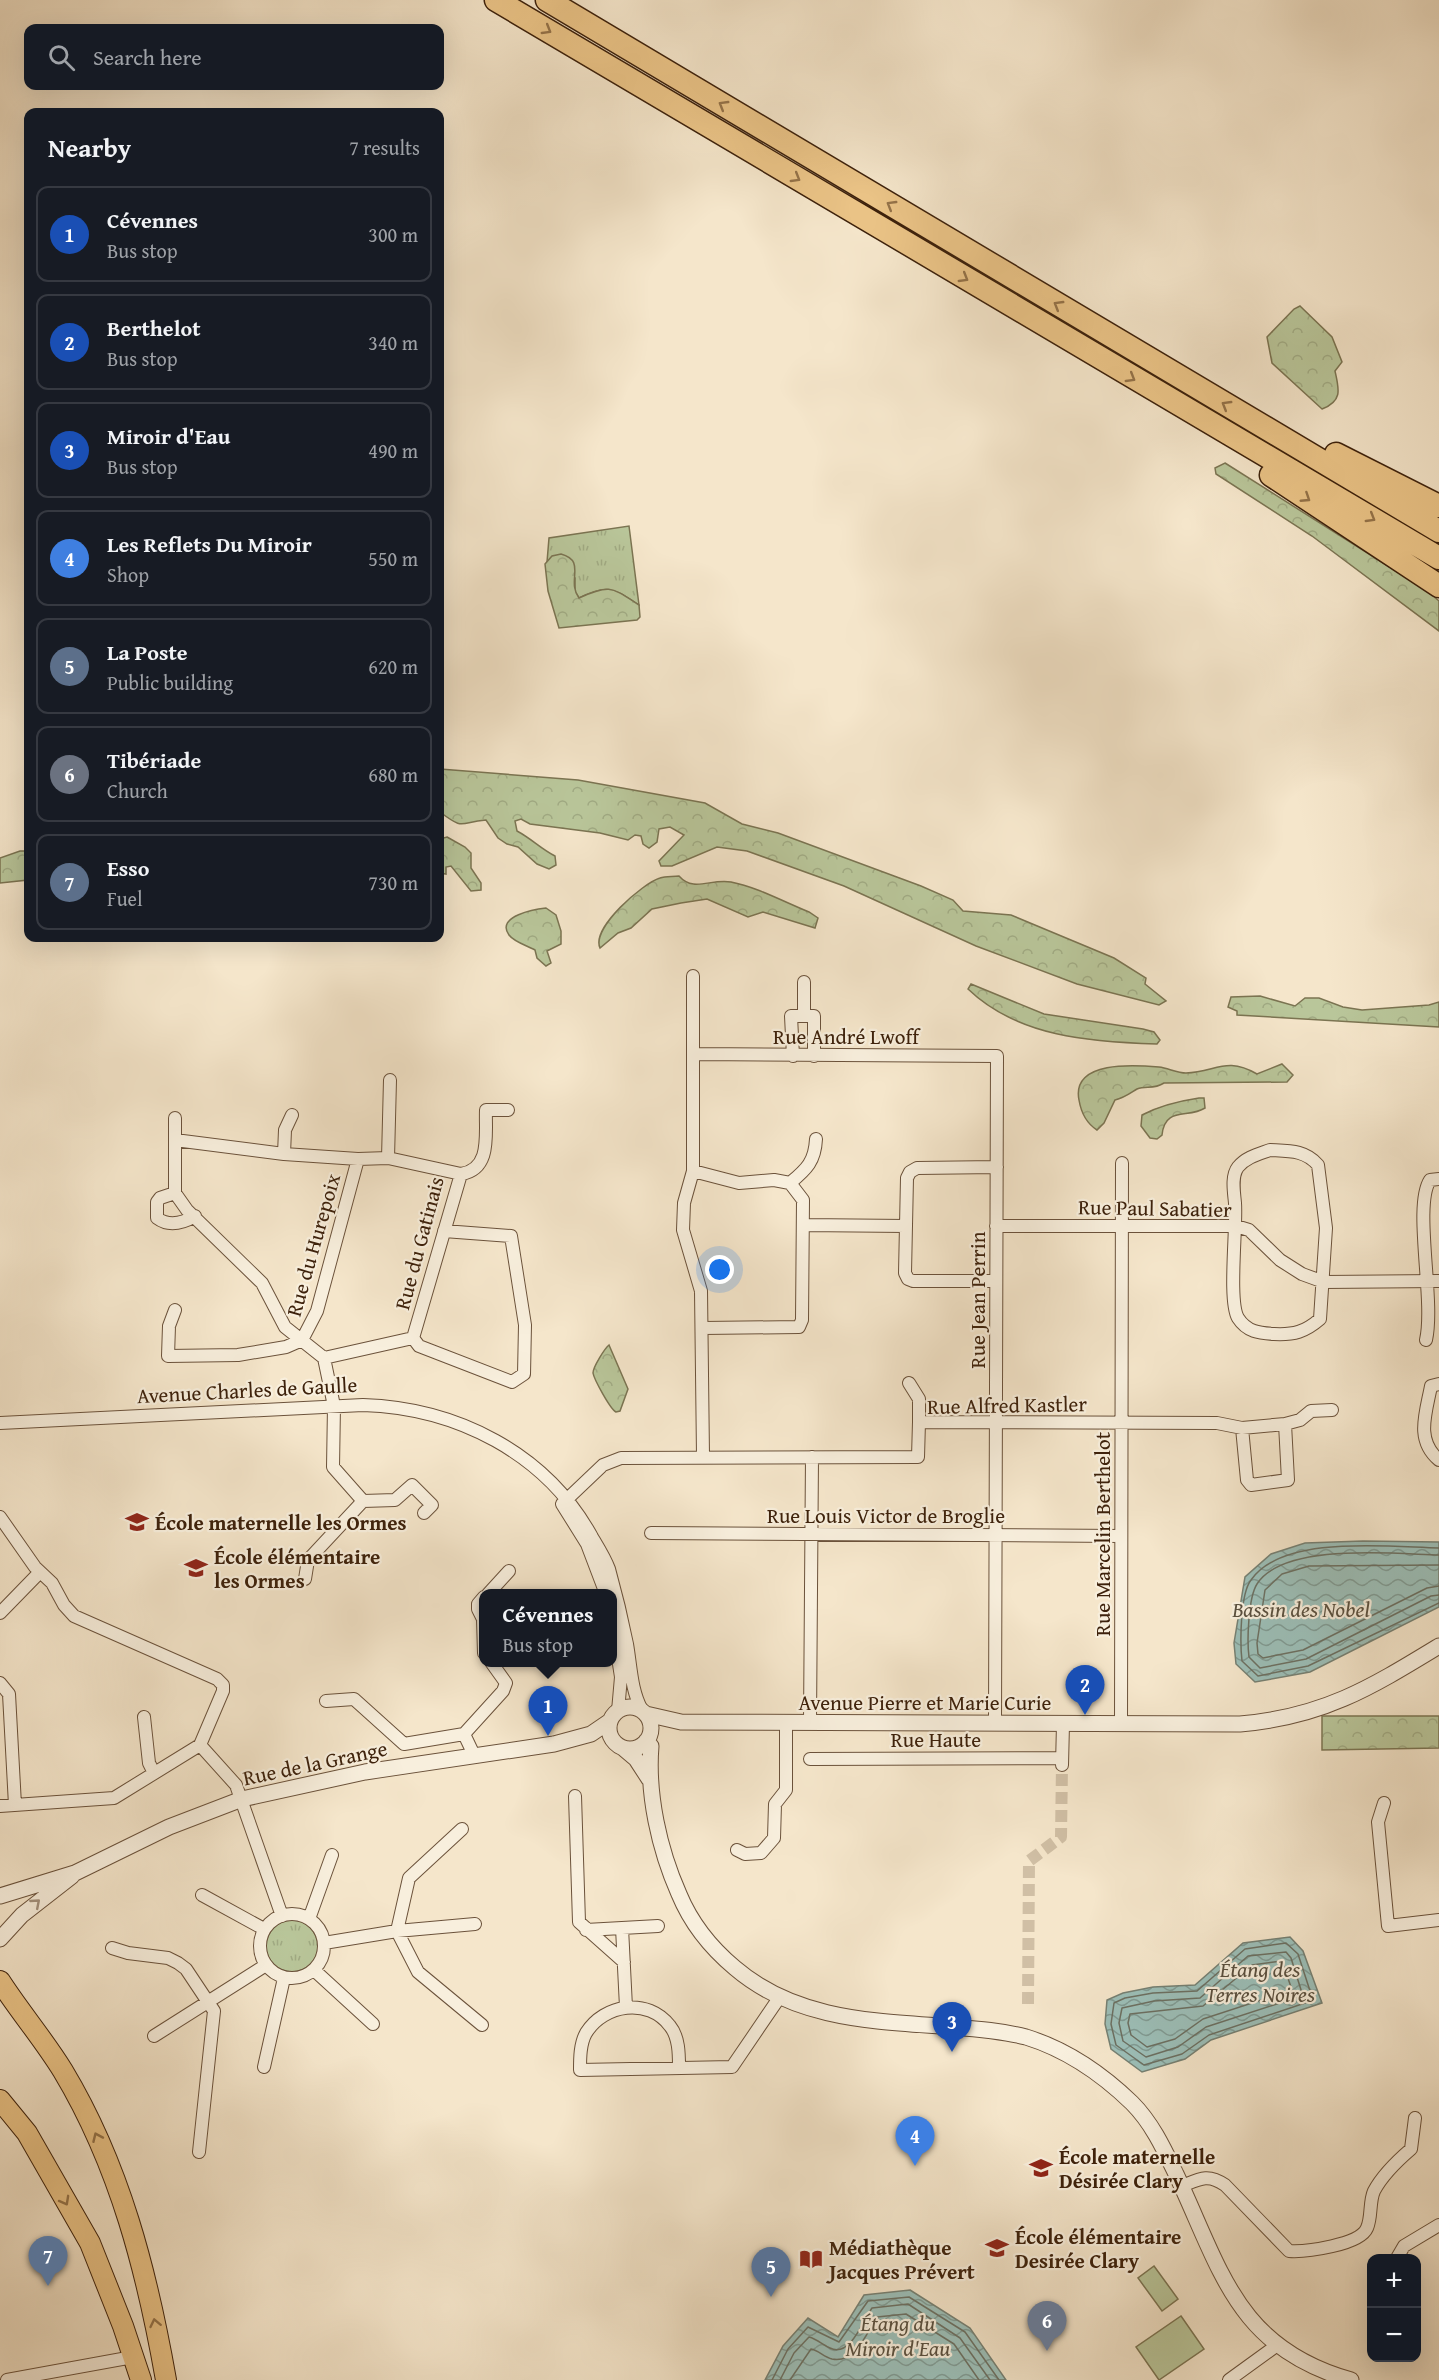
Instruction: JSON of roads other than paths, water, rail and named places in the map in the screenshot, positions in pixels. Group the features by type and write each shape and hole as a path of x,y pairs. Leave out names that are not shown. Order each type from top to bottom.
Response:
{"highway":[{"path":"496,0 1439,558"},
{"path":"547,0 1439,531"},
{"path":"1211,425 1226,446 1439,586"},
{"path":"1276,435 1302,437 1439,506"}],"main road":[{"path":"0,1981 63,2071 93,2127 111,2168 145,2275 166,2380"},
{"path":"0,2100 7,2105 32,2142 90,2243 141,2380"}],"street":[{"path":"693,976 693,1171 684,1203 683,1230 701,1291 703,1456"},
{"path":"804,982 804,1016"},
{"path":"793,1056 790,1016 814,1016 814,1056"},
{"name":"Rue André Lwoff","path":"694,1054 997,1056"},
{"name":"Rue Jean Perrin","path":"995,1724 997,1056"},
{"path":"388,1158 390,1080"},
{"path":"461,1174 471,1172 479,1166 484,1157 486,1110 508,1110"},
{"path":"284,1154 285,1130 292,1115"},
{"path":"175,1118 176,1193 195,1216 261,1284 285,1327 324,1358 334,1406 333,1467 363,1501"},
{"path":"693,1171 739,1182 774,1180 790,1182 806,1170 816,1156 816,1139"},
{"name":"Rue du Gatinais","path":"175,1140 284,1154 358,1159 388,1158 461,1174 413,1338 324,1358"},
{"path":"1270,1150 1294,1151 1311,1157 1318,1165 1326,1228 1324,1282 1320,1318 1307,1331 1288,1335 1257,1333 1246,1328 1237,1316 1233,1301 1236,1226 1234,1179 1236,1168 1246,1159 1270,1150"},
{"name":"Rue du Hurepoix","path":"302,1340 317,1311 358,1159"},
{"name":"Rue Marcelin Berthelot","path":"1121,1724 1122,1163"},
{"path":"996,1281 914,1281 908,1279 905,1273 907,1178 910,1172 917,1168 997,1167"},
{"path":"1426,1340 1434,1282 1424,1235 1425,1188 1430,1180 1439,1179"},
{"path":"703,1328 799,1327 802,1320 803,1200 790,1182"},
{"path":"176,1193 160,1198 157,1202 157,1218 163,1223 182,1223 195,1216"},
{"path":"803,1225 906,1226"},
{"name":"Rue Paul Sabatier","path":"996,1226 1236,1226 1249,1230 1280,1260 1302,1274 1324,1282 1434,1282"},
{"path":"413,1338 419,1346 512,1382 524,1374 525,1325 511,1236 444,1231"},
{"path":"176,1310 169,1326 168,1356 238,1355 286,1347 302,1340"},
{"path":"909,1383 919,1399 919,1422"},
{"path":"1439,1383 1431,1386 1423,1430 1429,1451 1439,1460"},
{"name":"Avenue Charles de Gaulle","path":"0,1423 334,1406 382,1406 414,1410 459,1423 491,1438 532,1471 580,1515 608,1566 614,1589"},
{"path":"1242,1428 1246,1480 1251,1485 1288,1480 1285,1424 1300,1420 1311,1411 1332,1410"},
{"name":"Rue Alfred Kastler","path":"564,1501 603,1465 621,1458 918,1457 919,1422 1216,1423 1242,1428 1285,1424"},
{"path":"810,1722 812,1457"},
{"path":"305,1579 308,1560 363,1501 395,1500 412,1485 432,1504 424,1513"},
{"name":"Avenue Charles de Gaulle","path":"564,1501 587,1544 604,1589"},
{"path":"0,1517 5,1535 52,1583 64,1605 74,1616 217,1679 223,1685 223,1691 200,1745 114,1798 0,1806"},
{"name":"Rue Louis Victor de Broglie","path":"651,1533 1121,1536"},
{"path":"492,1589 509,1571"},
{"path":"0,1613 40,1572"},
{"name":"Avenue Charles de Gaulle","path":"617,1601 624,1629 633,1687 644,1712"},
{"name":"Avenue Pierre et Marie Curie","path":"644,1712 681,1722 1240,1724 1296,1717 1359,1694 1439,1646"},
{"path":"617,1651 621,1677 609,1733 636,1759 649,1779"},
{"path":"326,1701 354,1699 404,1744 464,1734 503,1691 506,1683 495,1667"},
{"path":"0,1683 9,1694 15,1805"},
{"path":"614,1716 630,1707 644,1712 651,1726 647,1740 636,1748 620,1746"},
{"name":"Rue de la Grange","path":"0,1896 75,1873 169,1827 242,1799 365,1772 577,1738 591,1734 614,1716"},
{"path":"144,1717 149,1763 154,1773"},
{"name":"Avenue Pierre et Marie Curie","path":"647,1740 681,1722"},
{"path":"737,1850 746,1854 761,1854 774,1838 775,1804 786,1790 786,1722"},
{"name":"Rue Haute","path":"810,1759 1062,1762 1063,1724"},
{"path":"464,1734 474,1755"},
{"name":"Rue de la Grange","path":"577,1738 620,1746"},
{"path":"647,1740 651,1746 649,1779 669,1867 690,1915 724,1959 754,1984 779,1998 834,2016 1003,2032 1053,2047 1095,2070 1136,2107 1155,2132 1231,2294 1276,2346 1308,2365 1351,2380"},
{"path":"200,1745 236,1785 282,1916"},
{"path":"575,1796 582,1926 624,1962"},
{"path":"1384,1803 1378,1822 1388,1926 1439,1920"},
{"path":"462,1829 409,1878 397,1931 418,1972 482,2025"},
{"path":"309,1919 332,1855"},
{"name":"Rue de la Grange","path":"0,1939 30,1908 75,1873"},
{"path":"202,1895 264,1929"},
{"path":"291,1914 309,1919 322,1934 324,1953 314,1970 302,1977 284,1978 266,1965 260,1947 264,1929 282,1916 291,1914"},
{"path":"324,1943 397,1931 475,1924"},
{"path":"582,1926 622,1928 658,1926"},
{"path":"622,1928 626,2007"},
{"path":"112,1948 128,1953 168,1958 178,1963 186,1969 214,2011 199,2152"},
{"path":"154,2036 207,2000 266,1965"},
{"path":"314,1970 373,2024"},
{"path":"264,2067 284,1978"},
{"path":"679,2067 679,2051 670,2026 657,2014 642,2008 626,2007 607,2013 585,2034 580,2049 580,2070 732,2067 779,1998"},
{"path":"1182,2186 1204,2177 1214,2177 1225,2185 1289,2251 1349,2242 1359,2237 1367,2229 1373,2192 1393,2165 1412,2149 1415,2118"},
{"path":"1400,2254 1404,2246 1439,2225"},
{"path":"1229,2380 1276,2346"},
{"path":"7,2380 133,2357"}],"water":[{"name":"Bassin des Nobel","path":"1439,1542 1439,1607 1310,1672 1255,1682 1236,1664 1234,1643 1245,1577 1271,1554 1305,1543"},
{"name":"Étang des Terres Noires","path":"1290,1937 1303,1951 1322,2003 1211,2040 1185,2059 1142,2072 1111,2049 1105,2024 1107,2000 1123,1993 1153,1987 1195,1985 1243,1943"},
{"name":"Étang du Miroir d'Eau","path":"910,2290 970,2328 1006,2380 765,2380 783,2346 808,2318 838,2337 864,2295"}],"tunnel":[{"path":"1028,2004 1029,1861 1061,1837 1062,1765"}],"place":[{"name":"École maternelle les Ormes","path":"137,1522"},
{"name":"École élémentaire les Ormes","path":"196,1568"},
{"name":"Berthelot","path":"1085,1715"},
{"name":"Cévennes","path":"548,1736"},
{"name":"Miroir d'Eau","path":"952,2052"},
{"name":"Les Reflets Du Miroir","path":"915,2166"},
{"name":"École maternelle Désirée Clary","path":"1041,2168"},
{"name":"École élémentaire Desirée Clary","path":"997,2248"},
{"name":"Médiathèque Jacques Prévert","path":"811,2259"},
{"name":"Esso","path":"48,2286"},
{"name":"La Poste","path":"771,2297"},
{"name":"Tibériade","path":"1047,2351"}]}
